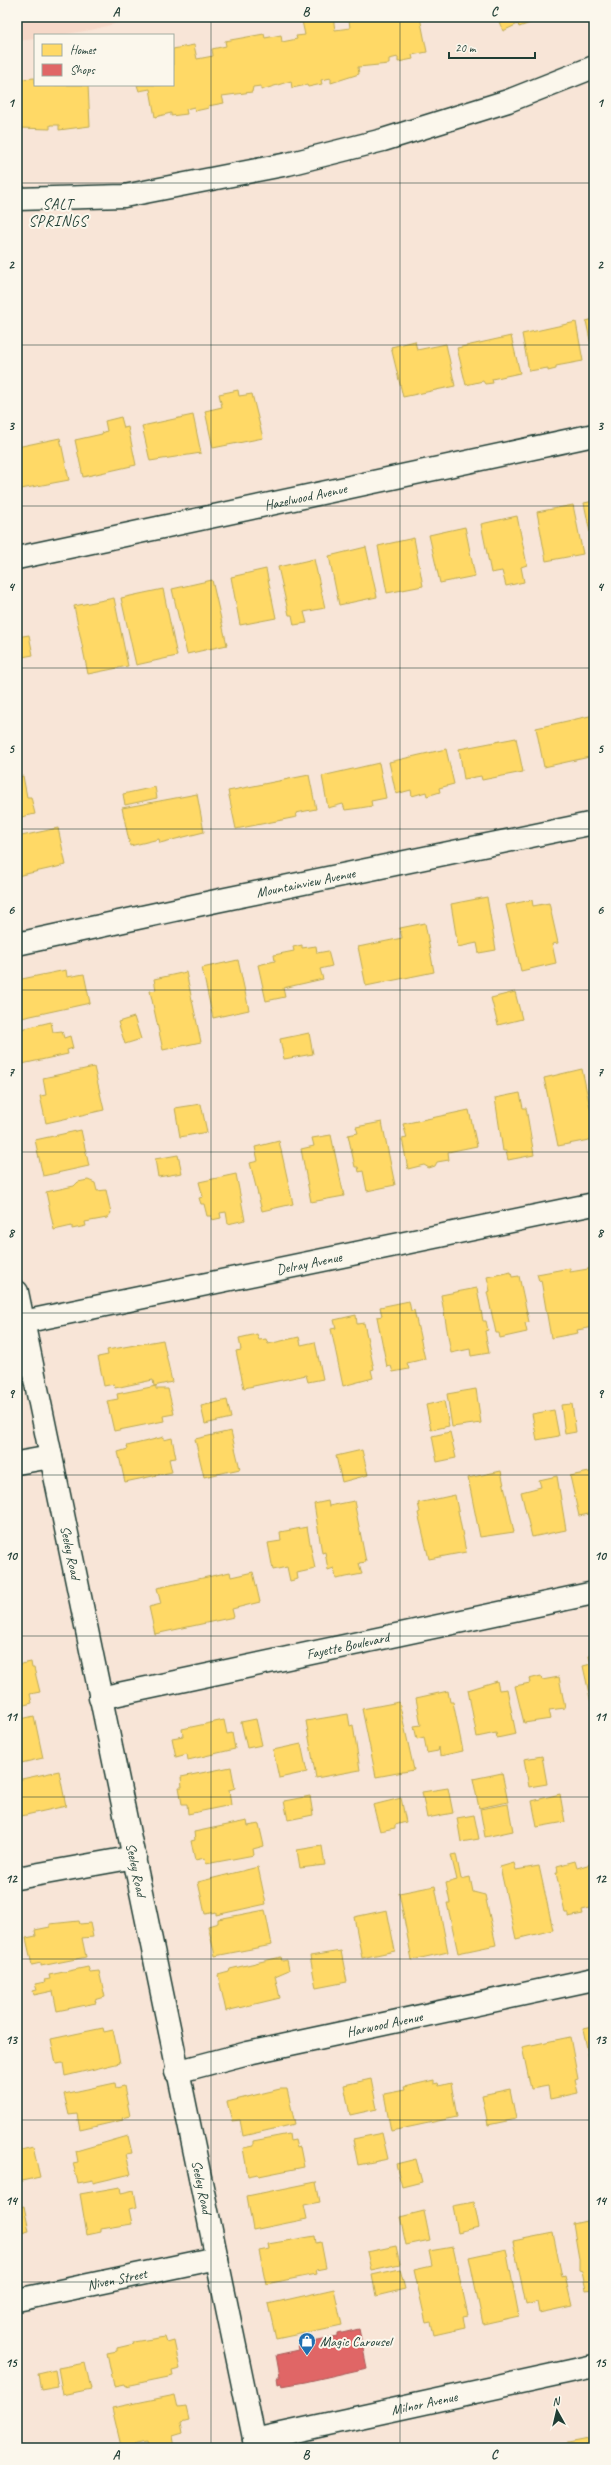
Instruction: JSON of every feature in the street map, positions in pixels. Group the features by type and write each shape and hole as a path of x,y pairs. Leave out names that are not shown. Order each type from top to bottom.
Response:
{"street":[{"path":"17,199 124,196 288,164 383,140 508,102 594,67"},
{"name":"Hazelwood Avenue","path":"17,558 594,435"},
{"name":"Mountainview Avenue","path":"17,944 216,901 594,823"},
{"name":"Delray Avenue","path":"23,1322 594,1204"},
{"name":"Seeley Road","path":"17,1292 100,1698 135,1857 176,2072 217,2258 255,2444"},
{"path":"17,1462 51,1457"},
{"name":"Fayette Boulevard","path":"100,1698 594,1593"},
{"path":"17,1878 135,1857"},
{"name":"Harwood Avenue","path":"176,2072 248,2053 594,1979"},
{"name":"Niven Street","path":"17,2300 217,2258"},
{"name":"Milnor Avenue","path":"255,2444 594,2366"}],"shaded area":[{"path":"17,17 142,17 91,30 67,34 34,34 34,39 17,41"}],"building: Homes":[{"path":"333,17 335,30 350,28 349,20 362,17 420,17 427,52 412,55 413,59 398,62 398,57 389,59 389,64 358,67 359,74 331,83 331,78 321,80 322,84 308,87 307,85 292,88 291,81 261,90 261,86 253,87 252,92 222,96 224,103 208,106 209,108 195,111 194,107 186,109 187,114 171,116 171,113 155,117 150,89 139,91 137,86 174,86 174,49 194,45 197,59 213,56 212,49 226,46 225,41 264,34 265,38 281,35 282,42 297,39 296,36 305,35 302,21"},
{"path":"497,17 533,17 531,18 533,22 519,27 518,24 503,31"},
{"path":"17,72 19,72 19,79 34,78 34,86 88,86 90,126 59,130 59,125 50,125 50,129 19,128"},
{"path":"594,319 594,359 586,321"},
{"path":"576,322 583,361 556,366 556,369 548,371 548,368 529,371 522,334"},
{"path":"511,336 520,373 492,379 493,383 485,384 483,381 466,385 457,348"},
{"path":"415,341 417,350 446,344 455,386 403,397 391,347"},
{"path":"238,390 239,396 252,394 263,438 213,448 205,411 222,407 219,394"},
{"path":"193,415 201,453 150,461 142,426"},
{"path":"121,417 124,428 128,427 136,465 83,477 75,440 102,434 107,431 105,421"},
{"path":"60,438 69,480 21,489 17,470 17,447"},
{"path":"594,501 594,552 584,503"},
{"path":"573,505 583,554 546,561 537,512"},
{"path":"517,516 527,565 521,567 524,582 506,586 502,571 491,573 481,524"},
{"path":"465,527 475,576 440,583 429,535"},
{"path":"414,538 423,586 387,593 378,546"},
{"path":"366,547 377,597 339,605 329,556"},
{"path":"314,559 325,608 304,612 307,623 294,625 292,615 289,615 278,567"},
{"path":"266,569 276,618 240,625 231,577"},
{"path":"212,580 227,645 187,654 172,589"},
{"path":"163,589 177,656 136,665 121,598"},
{"path":"114,598 128,666 88,674 74,606"},
{"path":"29,635 33,655 17,658 17,637"},
{"path":"594,715 594,756 544,767 536,728"},
{"path":"516,738 523,772 482,780 481,776 464,779 459,749"},
{"path":"446,749 454,784 439,788 440,792 427,796 426,792 412,796 411,790 396,794 389,762"},
{"path":"379,763 386,798 371,801 372,806 345,810 343,804 328,808 322,776"},
{"path":"309,775 316,809 296,813 297,817 236,829 228,791"},
{"path":"23,776 27,797 31,797 35,814 17,818 17,777"},
{"path":"155,787 157,798 125,805 123,794"},
{"path":"197,794 204,832 160,843 159,839 130,846 122,808"},
{"path":"58,828 66,865 17,876 17,837"},
{"path":"487,897 496,950 479,953 477,943 458,947 451,904"},
{"path":"532,900 533,906 549,903 558,943 552,944 556,963 521,971 506,905"},
{"path":"425,923 434,972 366,986 358,947 402,938 400,928"},
{"path":"302,945 302,948 316,946 317,953 328,951 332,966 320,969 323,979 283,988 285,997 266,1001 258,965 275,961 274,955 294,951 293,947"},
{"path":"238,960 249,1010 213,1018 202,968"},
{"path":"66,970 67,977 84,974 90,1003 17,1019 17,980"},
{"path":"186,972 201,1042 163,1050 150,991 156,990 154,979"},
{"path":"515,992 522,1019 498,1025 491,998"},
{"path":"134,1017 141,1039 125,1044 118,1022"},
{"path":"51,1022 53,1032 62,1031 64,1038 70,1036 73,1048 67,1050 68,1054 22,1064 22,1061 17,1062 17,1030"},
{"path":"309,1033 313,1054 284,1059 280,1039"},
{"path":"94,1067 104,1110 46,1123 40,1096 46,1095 43,1078"},
{"path":"582,1069 594,1126 594,1139 558,1146 544,1078"},
{"path":"520,1093 523,1108 526,1108 534,1155 508,1160 506,1151 503,1151 495,1098"},
{"path":"201,1104 207,1132 180,1137 175,1108"},
{"path":"469,1110 477,1146 448,1152 449,1160 437,1162 435,1166 429,1168 424,1165 408,1169 402,1139 407,1138 403,1124"},
{"path":"382,1122 395,1185 367,1191 363,1171 359,1172 358,1167 355,1167 348,1135 358,1133 356,1127"},
{"path":"81,1130 89,1166 43,1176 35,1140"},
{"path":"331,1135 344,1196 311,1202 301,1149 314,1146 312,1138"},
{"path":"279,1141 293,1204 262,1211 250,1163 258,1161 255,1147"},
{"path":"178,1155 182,1173 158,1177 155,1159"},
{"path":"236,1174 245,1220 228,1224 226,1212 220,1213 221,1218 212,1220 211,1216 207,1216 204,1204 201,1204 199,1198 203,1197 199,1182"},
{"path":"88,1180 95,1183 97,1191 106,1190 111,1213 107,1218 85,1222 86,1226 72,1229 72,1226 54,1230 46,1192 74,1186 78,1182"},
{"path":"570,1268 570,1272 594,1268 594,1327 577,1330 578,1333 551,1338 541,1280 539,1281 537,1274"},
{"path":"511,1272 512,1277 519,1276 529,1322 525,1323 527,1332 500,1338 499,1333 496,1333 487,1292 490,1291 487,1277"},
{"path":"477,1288 483,1321 486,1321 488,1330 485,1331 489,1353 471,1356 470,1349 451,1353 441,1295"},
{"path":"409,1301 411,1311 414,1310 425,1359 407,1363 409,1369 393,1372 391,1366 387,1367 377,1317 382,1316 380,1307"},
{"path":"356,1315 357,1324 364,1323 374,1369 371,1370 373,1378 343,1386 331,1329 336,1328 334,1320"},
{"path":"257,1334 259,1340 266,1339 268,1344 299,1337 301,1345 315,1342 323,1379 308,1382 306,1375 244,1388 236,1351 241,1350 239,1338"},
{"path":"163,1340 172,1382 154,1386 153,1380 115,1388 114,1384 104,1386 98,1357 108,1355 107,1350"},
{"path":"156,1386 156,1389 168,1389 174,1414 163,1416 164,1421 114,1431 107,1401 118,1399 117,1394"},
{"path":"476,1389 481,1423 452,1427 447,1394"},
{"path":"227,1400 231,1418 205,1424 201,1406"},
{"path":"444,1401 449,1426 431,1430 426,1405"},
{"path":"572,1404 576,1432 565,1434 561,1405"},
{"path":"554,1410 559,1436 537,1440 532,1414"},
{"path":"231,1431 240,1469 204,1477 195,1439"},
{"path":"450,1432 456,1458 437,1462 432,1436"},
{"path":"164,1437 164,1440 172,1438 176,1458 169,1459 172,1472 125,1482 118,1452 128,1449 127,1446"},
{"path":"362,1450 368,1475 342,1482 336,1456"},
{"path":"501,1471 514,1532 480,1537 468,1478"},
{"path":"594,1471 594,1513 579,1516 570,1476"},
{"path":"557,1476 566,1530 532,1537 521,1492 541,1487 539,1480"},
{"path":"455,1495 466,1552 429,1559 418,1513 420,1512 418,1503"},
{"path":"328,1501 329,1506 354,1501 366,1562 359,1563 362,1574 336,1579 334,1568 328,1570 325,1552 322,1553 314,1504"},
{"path":"307,1527 315,1569 297,1573 298,1579 290,1581 287,1567 273,1570 268,1543 281,1541 280,1532"},
{"path":"230,1572 231,1577 253,1572 260,1602 232,1609 234,1617 155,1634 149,1607 161,1604 157,1588"},
{"path":"594,1655 593,1712 583,1666 591,1664 589,1656"},
{"path":"31,1662 40,1692 30,1694 32,1703 17,1707 17,1665"},
{"path":"541,1676 542,1680 559,1677 565,1708 549,1710 551,1719 524,1723 515,1686 530,1683 529,1679"},
{"path":"497,1681 499,1690 507,1689 516,1734 497,1738 496,1733 477,1737 468,1690"},
{"path":"448,1691 450,1702 453,1702 463,1751 440,1756 439,1747 438,1751 427,1753 424,1737 417,1739 414,1726 421,1725 416,1698"},
{"path":"399,1702 414,1770 376,1777 362,1709"},
{"path":"348,1714 350,1726 353,1725 360,1770 316,1778 306,1721"},
{"path":"34,1716 43,1758 17,1764 17,1720"},
{"path":"256,1719 262,1745 247,1748 241,1722"},
{"path":"224,1720 227,1734 232,1733 235,1749 188,1760 187,1754 176,1757 172,1738 183,1736 182,1729"},
{"path":"301,1744 307,1772 279,1778 273,1750"},
{"path":"542,1756 547,1784 529,1787 524,1759"},
{"path":"231,1767 235,1788 229,1790 231,1805 188,1814 187,1804 182,1804 179,1787 182,1787 181,1777"},
{"path":"59,1771 66,1806 17,1817 17,1780"},
{"path":"502,1773 508,1802 479,1808 473,1779"},
{"path":"448,1788 453,1813 427,1818 422,1792"},
{"path":"560,1794 565,1822 537,1827 532,1801"},
{"path":"310,1796 313,1815 288,1820 284,1801"},
{"path":"401,1798 406,1822 395,1825 395,1828 380,1831 373,1805"},
{"path":"508,1804 513,1831 485,1837 480,1809"},
{"path":"474,1815 479,1839 461,1842 457,1818"},
{"path":"247,1821 248,1826 259,1824 264,1846 253,1849 254,1855 206,1864 205,1858 195,1860 191,1841 195,1840 194,1832"},
{"path":"322,1846 325,1865 300,1868 297,1850"},
{"path":"456,1854 461,1879 470,1877 473,1892 485,1895 496,1945 458,1953 447,1903 450,1903 446,1883 457,1880 451,1855"},
{"path":"575,1861 577,1868 594,1863 594,1907 582,1910 583,1914 568,1917 568,1913 565,1913 556,1873 558,1873 557,1866"},
{"path":"514,1863 516,1870 539,1866 553,1930 516,1939 500,1867"},
{"path":"258,1867 266,1904 216,1915 216,1912 205,1914 198,1882"},
{"path":"435,1886 448,1952 412,1960 399,1893"},
{"path":"265,1910 272,1945 215,1956 208,1926 218,1923 218,1919"},
{"path":"387,1910 395,1951 362,1958 354,1917"},
{"path":"79,1921 80,1924 90,1923 93,1937 82,1938 86,1957 41,1966 41,1963 32,1965 26,1938 36,1936 35,1930 50,1927 50,1924"},
{"path":"341,1951 347,1982 316,1988 310,1956"},
{"path":"281,1957 282,1961 287,1960 289,1970 275,1976 280,1998 226,2011 218,1975 229,1972 230,1969"},
{"path":"88,1967 90,1972 99,1971 105,1997 95,2000 96,2003 57,2011 53,1991 34,1995 33,1991 37,1990 35,1984 45,1982 44,1980 50,1979 49,1975"},
{"path":"594,2027 594,2082 583,2029"},
{"path":"103,2028 104,2032 113,2030 120,2063 65,2076 63,2063 56,2064 51,2039"},
{"path":"570,2037 578,2079 575,2080 578,2093 550,2099 548,2086 531,2089 522,2047"},
{"path":"371,2079 377,2109 350,2115 344,2085"},
{"path":"434,2080 434,2084 438,2083 439,2086 451,2083 457,2117 391,2131 384,2094 405,2090 404,2087"},
{"path":"115,2083 116,2088 124,2086 130,2116 122,2118 123,2120 80,2130 77,2114 69,2115 64,2094"},
{"path":"280,2089 287,2089 295,2124 243,2136 240,2120 232,2121 227,2102"},
{"path":"510,2089 516,2119 488,2125 482,2095"},
{"path":"382,2133 388,2159 358,2165 353,2139"},
{"path":"289,2134 290,2141 295,2140 297,2148 300,2147 304,2167 259,2176 258,2174 248,2176 243,2148 253,2146 253,2141"},
{"path":"128,2136 132,2153 126,2154 131,2174 93,2183 93,2180 78,2183 73,2163 78,2162 76,2151"},
{"path":"33,2147 40,2177 17,2182 17,2151"},
{"path":"416,2159 422,2182 402,2187 396,2164"},
{"path":"316,2182 320,2202 304,2205 307,2219 253,2230 247,2196"},
{"path":"120,2187 121,2193 134,2190 137,2207 129,2209 132,2224 101,2229 101,2232 87,2235 80,2194"},
{"path":"474,2202 479,2227 458,2232 453,2206"},
{"path":"24,2206 29,2231 17,2234 17,2208"},
{"path":"424,2211 430,2240 406,2245 400,2217"},
{"path":"586,2221 588,2228 594,2226 594,2289 586,2290 582,2271 579,2270 579,2259 573,2224"},
{"path":"553,2233 562,2277 565,2276 572,2306 539,2313 537,2302 526,2305 513,2241"},
{"path":"315,2236 316,2243 321,2242 326,2268 316,2270 317,2274 266,2284 259,2251 269,2249 268,2244"},
{"path":"396,2246 400,2264 371,2270 367,2252"},
{"path":"453,2247 468,2315 463,2316 465,2328 434,2335 431,2322 426,2323 414,2270 432,2266 429,2251"},
{"path":"506,2249 519,2316 483,2324 469,2257"},
{"path":"400,2269 405,2289 376,2296 372,2275"},
{"path":"334,2289 342,2325 276,2339 268,2304"},
{"path":"165,2337 167,2343 174,2341 180,2369 172,2371 173,2376 125,2386 124,2384 114,2386 107,2353 117,2351 117,2348 134,2344 133,2342"},
{"path":"85,2363 91,2389 63,2395 58,2368"},
{"path":"55,2370 58,2387 41,2390 38,2374"},
{"path":"175,2395 178,2408 186,2407 189,2420 181,2422 183,2433 173,2436 175,2448 148,2448 147,2441 121,2446 112,2408"},
{"path":"594,2438 594,2448 564,2448 563,2444"}],"building: Shops":[{"path":"359,2329 367,2368 305,2382 282,2386 281,2383 278,2384 277,2377 280,2377 276,2355 299,2350 298,2345 338,2337 338,2334"}],"place":[{"name":"Magic Carousel","path":"307,2356"}],"district":[{"name":"SALT SPRINGS","path":"58,212"}]}
